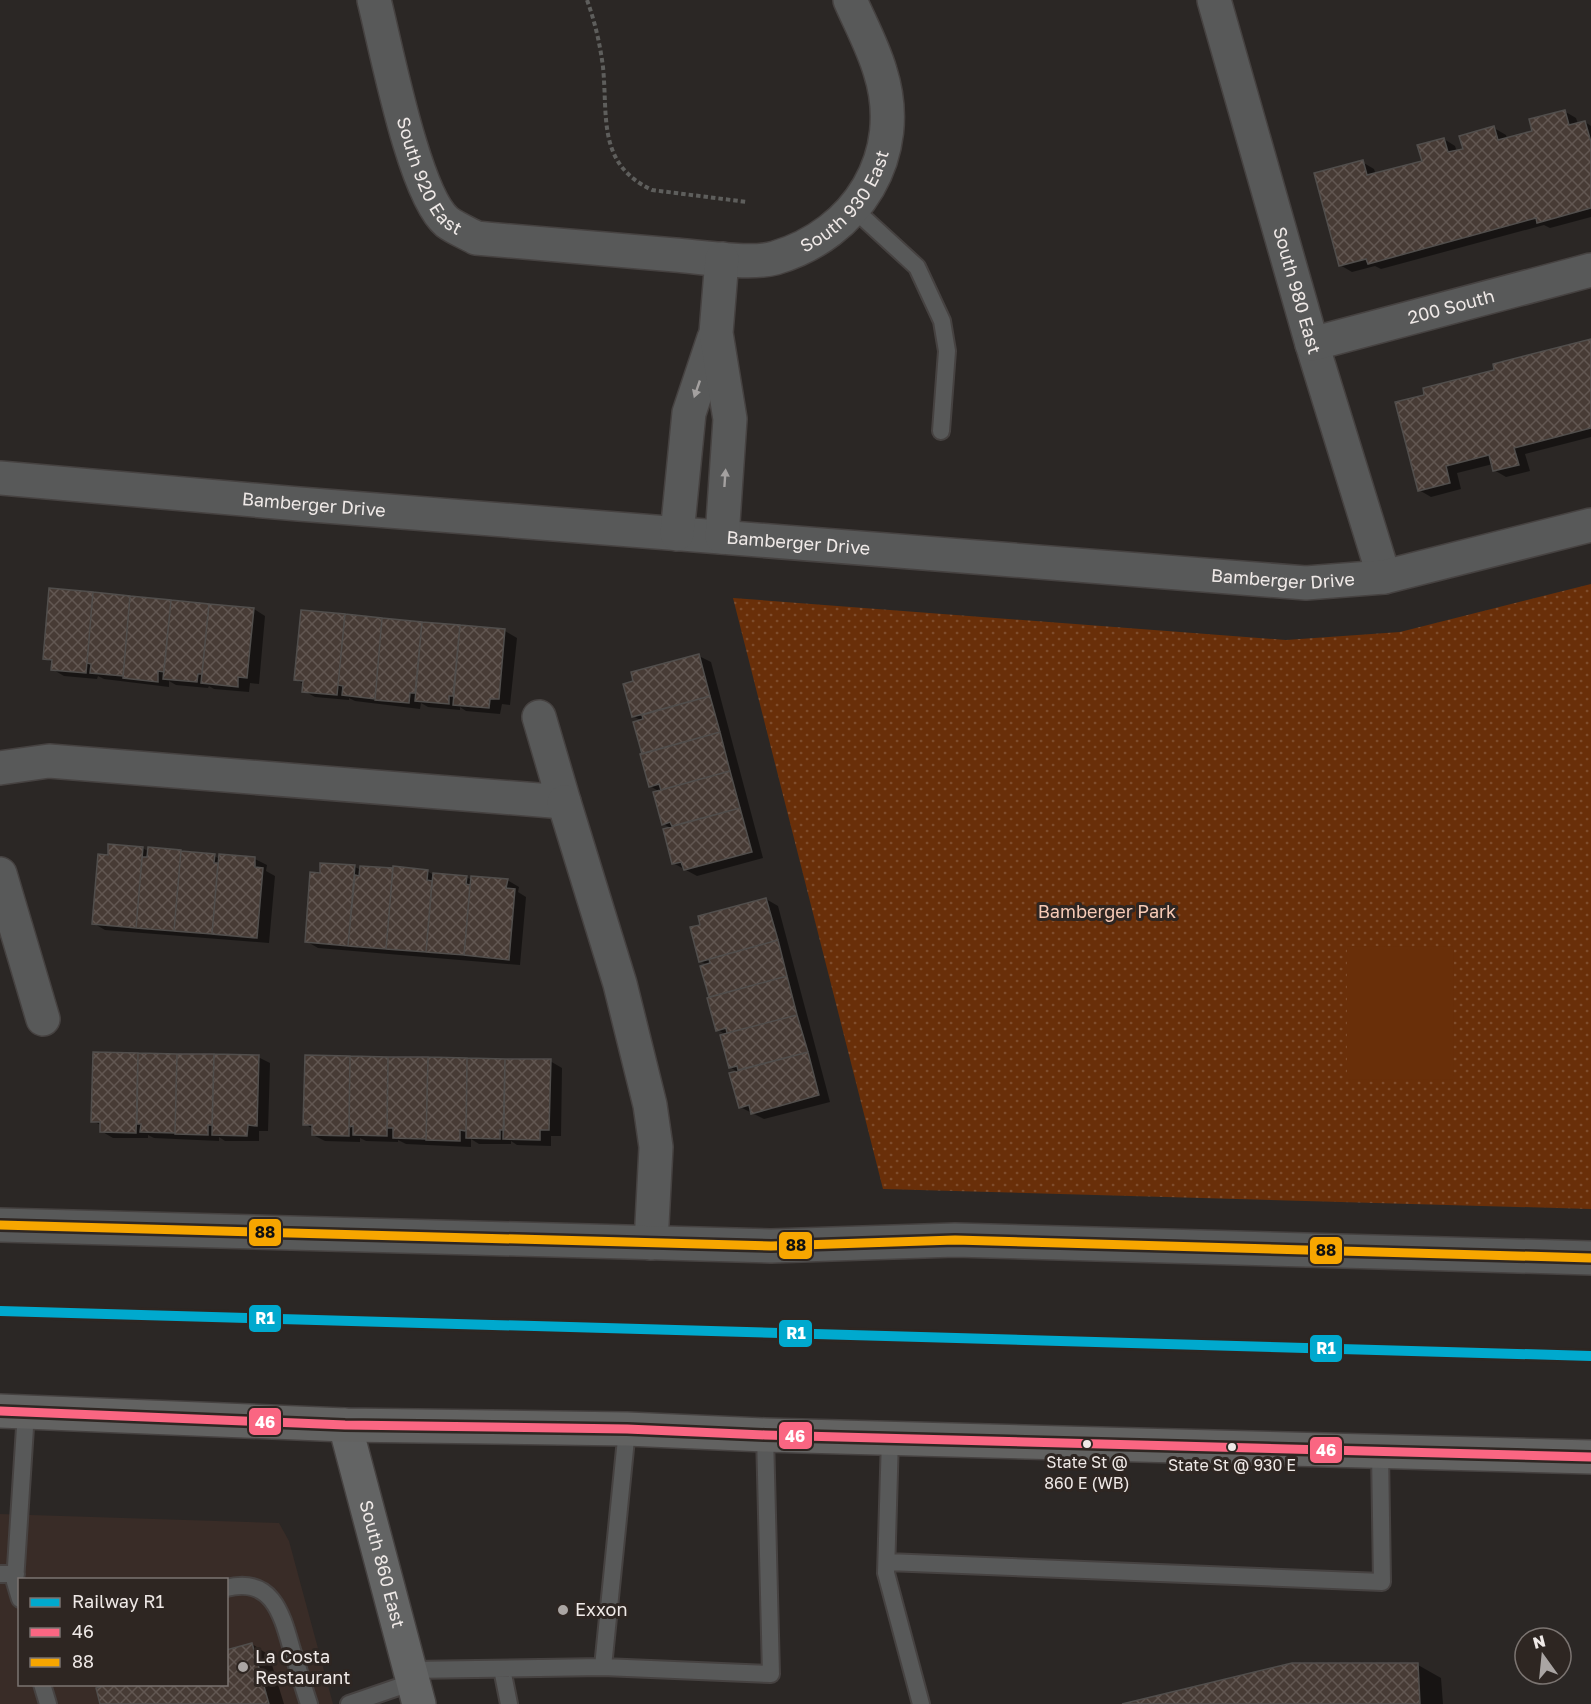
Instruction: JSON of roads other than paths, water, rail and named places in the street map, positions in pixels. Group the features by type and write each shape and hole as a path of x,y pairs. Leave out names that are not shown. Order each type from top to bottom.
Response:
{"main road":[{"path":"13,1411 345,1425 627,1428 765,1435 1591,1457"}],"street":[{"name":"South 920 East","path":"374,0 418,171 429,198 447,221 476,238 722,259"},
{"name":"South 930 East","path":"722,259 773,258 819,239 855,210 880,164 887,134 887,107 881,72 850,0"},
{"name":"South 980 East","path":"1215,0 1312,344 1384,577"},
{"path":"722,259 716,333 730,419 722,537"},
{"name":"200 South","path":"1312,344 1591,270"},
{"path":"677,534 689,413 716,333"},
{"name":"Bamberger Drive","path":"0,478 1244,580 1306,583 1384,577 1591,525"},
{"path":"539,717 620,984 650,1105 656,1147 651,1243"},
{"path":"0,768 49,761 564,802"},
{"path":"0,874 43,1019"},
{"path":"0,1225 771,1246 955,1240 1591,1258"},
{"name":"South 860 East","path":"345,1425 414,1685"}],"lane":[{"path":"855,210 917,267 942,321 947,351 941,431"},
{"path":"13,1411 8,1574 18,1595"},
{"path":"603,1667 627,1428"},
{"path":"349,1704 414,1685 502,1669 603,1667 771,1674 765,1435"},
{"path":"890,1438 886,1573 921,1704"},
{"path":"887,1562 1382,1582 1380,1451"},
{"path":"228,1587 250,1586 266,1593 280,1610 309,1704"},
{"path":"502,1669 509,1704"},
{"path":"43,1686 48,1704"}],"rail line":[{"name":"R1","path":"0,1311 1591,1356"}],"place":[{"name":"State St @ 860 E (WB)","path":"1087,1444"},
{"name":"State St @ 930 E","path":"1232,1447"},
{"name":"Exxon","path":"563,1610"},
{"name":"La Costa Restaurant","path":"243,1667"}],"park label":[{"name":"Bamberger Park","path":"1107,912"}]}
